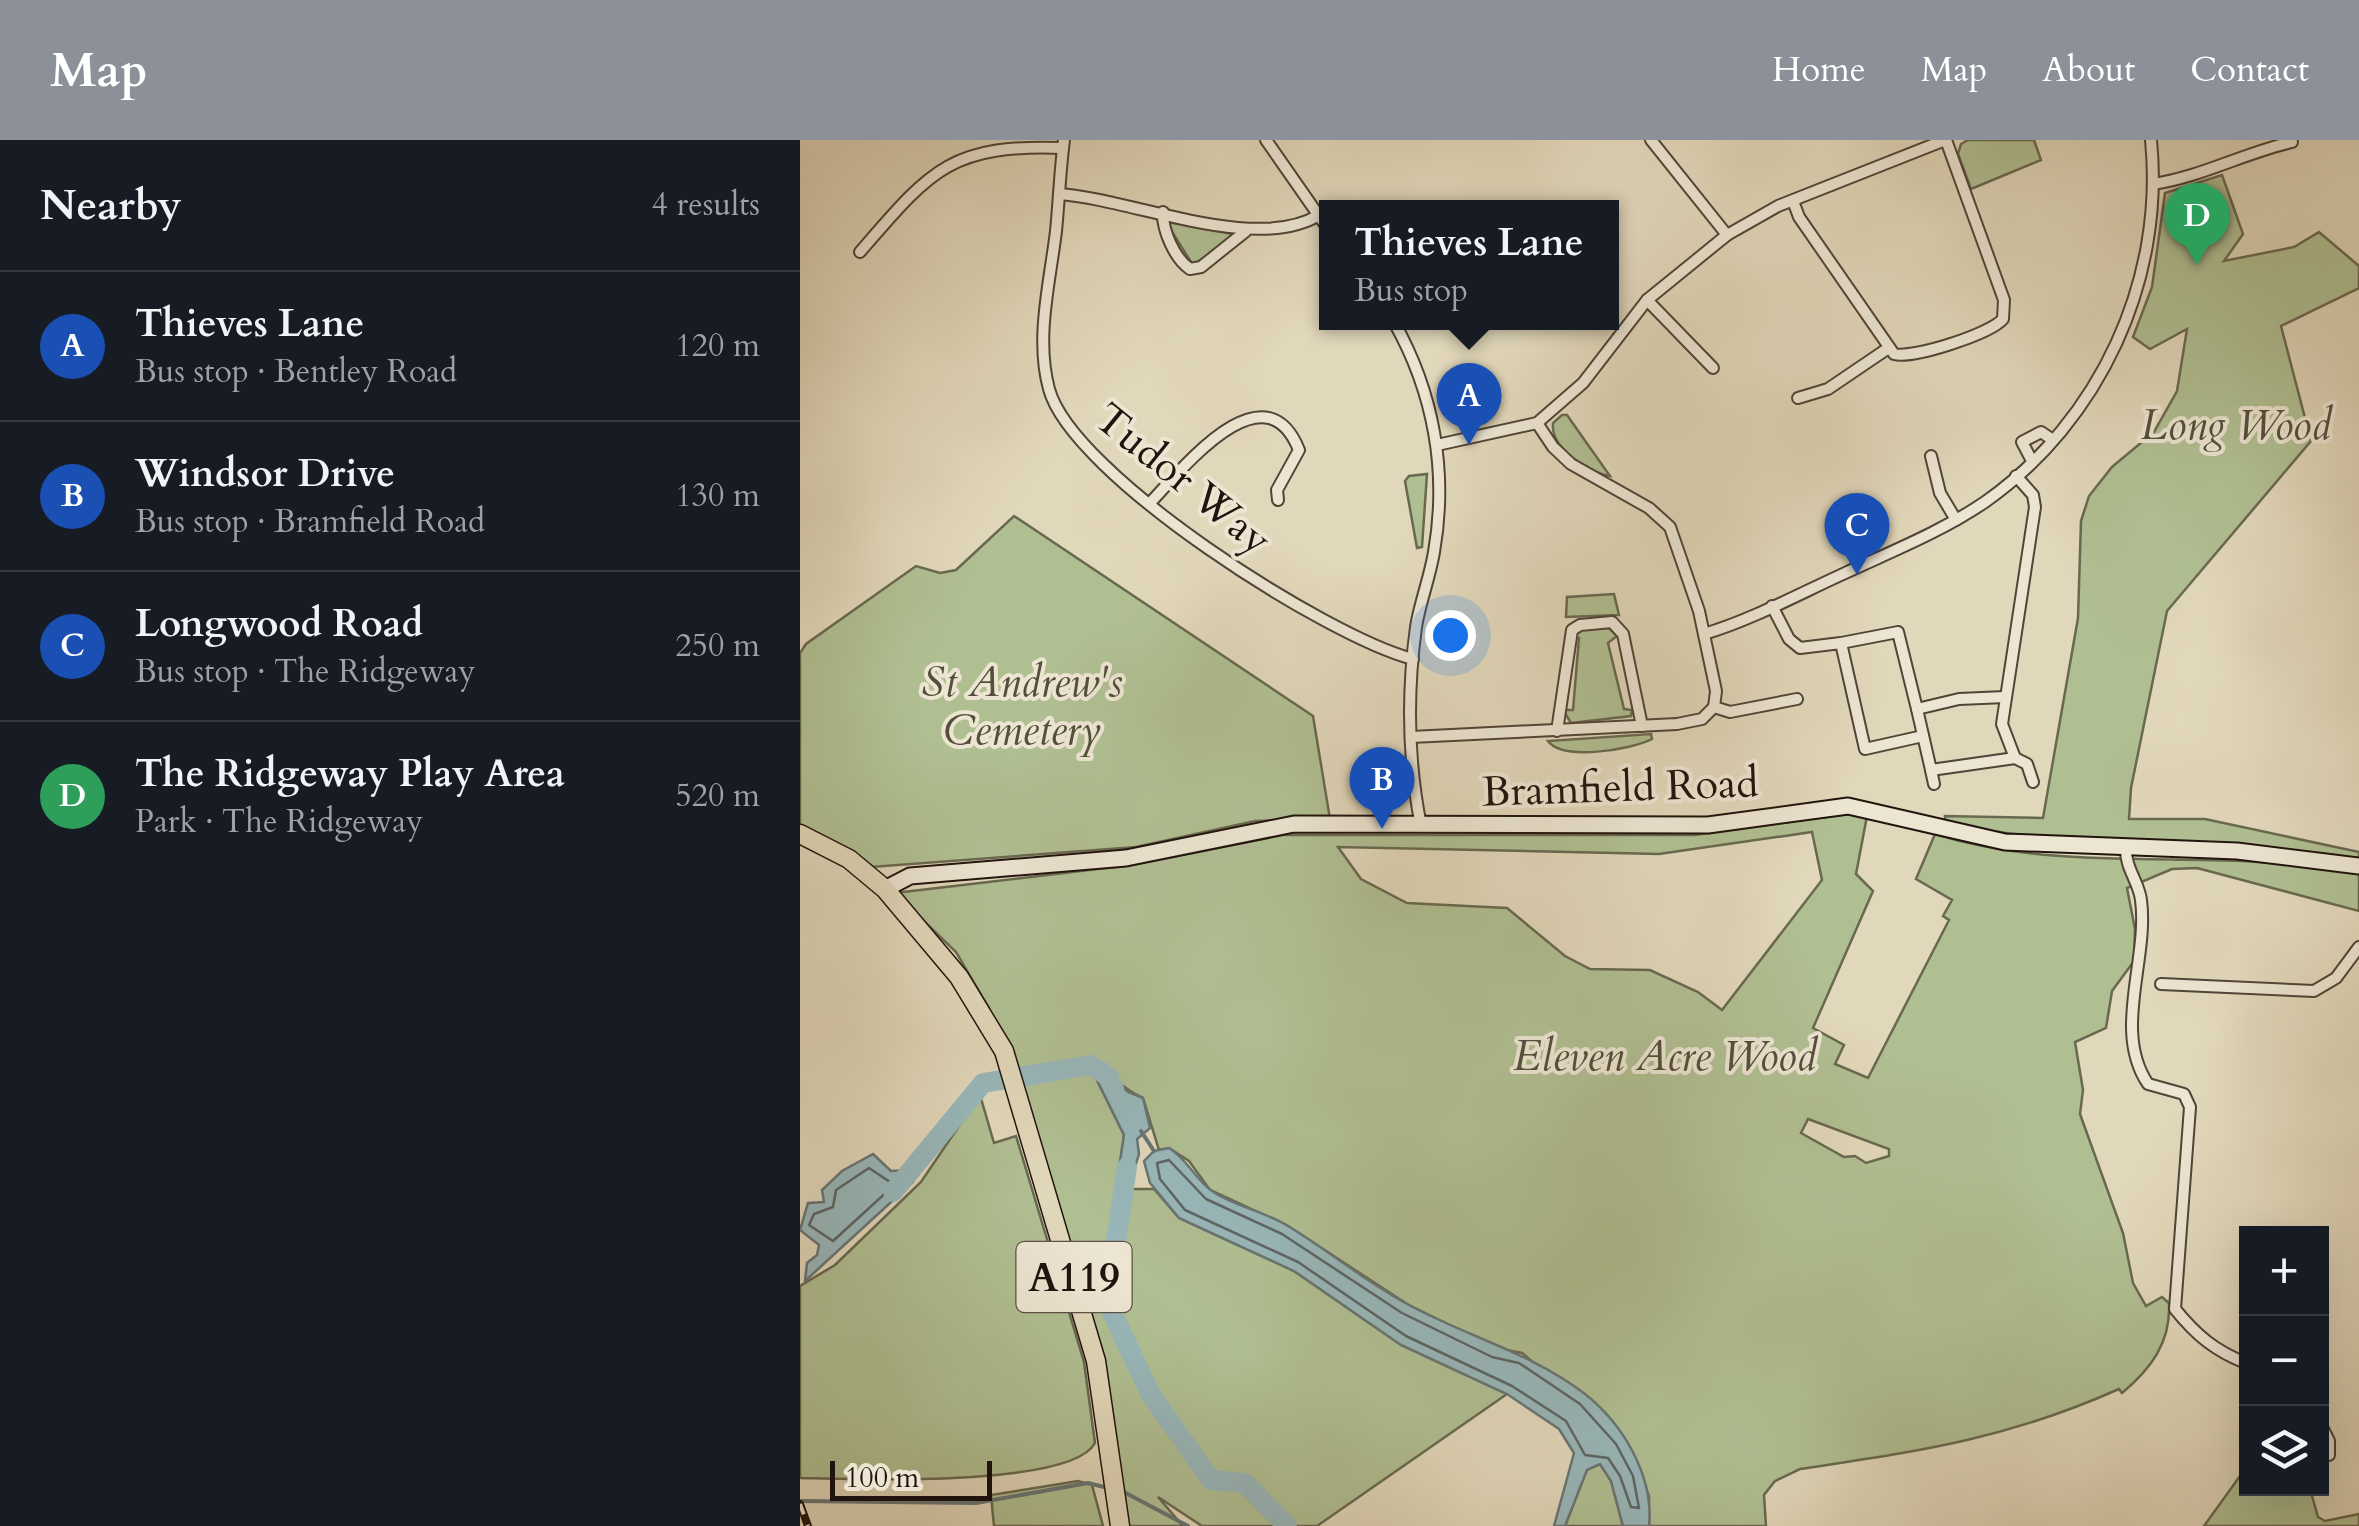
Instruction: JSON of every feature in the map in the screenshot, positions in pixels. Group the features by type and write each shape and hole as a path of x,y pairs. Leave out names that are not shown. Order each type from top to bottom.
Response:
{"main road":[{"name":"A119","path":"800,834 850,859 884,889 959,977 998,1037 1057,1219 1096,1361 1107,1415 1120,1526"}],"street":[{"path":"1059,194 1097,196 1246,230 1303,222 1319,215 1266,140"},
{"path":"1651,140 1727,235"},
{"path":"1437,445 1538,423 1583,383 1647,300 1727,235 1792,200 1945,140 2005,312 1992,329 1904,356 1887,349 1799,218 1792,200"},
{"path":"1704,634 1956,520 2016,476 2053,440 2093,386 2126,322 2147,245 2153,184 2150,140"},
{"path":"2153,184 2181,180 2249,146 2292,142"},
{"path":"860,252 932,175 963,156 997,148 1063,144"},
{"name":"Tudor Way","path":"1063,144 1044,340 1048,386 1075,438 1150,503 1272,588 1374,645 1413,659"},
{"path":"1163,212 1164,226 1181,261 1190,269 1201,267 1246,230"},
{"path":"1647,300 1713,368"},
{"path":"1398,330 1422,382 1437,445 1439,517 1413,659 1411,737 1422,827"},
{"path":"1798,398 1828,390 1887,349"},
{"path":"1150,503 1223,434 1249,416 1262,415 1279,422 1299,450 1277,490 1278,500"},
{"path":"1411,737 1695,721 1714,707 1716,691 1692,584 1670,527 1649,508 1559,454 1538,423"},
{"path":"2032,461 2022,442 2027,436 2041,432 2053,440"},
{"path":"1931,456 1940,493 1956,520"},
{"path":"2015,758 2002,728 2035,507 2033,495 2016,476"},
{"path":"1772,606 1789,639 1800,648 1898,632 1934,784"},
{"path":"1556,731 1572,630 1580,625 1612,622 1623,634 1642,726"},
{"path":"1841,643 1864,749 1923,736"},
{"path":"1916,708 1958,699 2005,697"},
{"path":"1714,707 1730,712 1796,698"},
{"path":"1931,770 2015,758 2024,760 2033,782"},
{"name":"Bramfield Road","path":"884,889 901,878 1126,858 1269,826 1708,824 1848,806 2005,842 2238,852 2359,866"},
{"path":"2126,848 2126,860 2141,898 2133,1014 2136,1055 2148,1084 2184,1094 2190,1106 2175,1309 2195,1334 2222,1354 2239,1360"},
{"path":"2161,984 2314,991 2336,978 2359,947"}],"green space":[{"path":"1968,140 2034,140 2041,160 1971,189 1958,154 1961,144"},
{"name":"Long Wood","path":"2222,175 2243,234 2224,261 2294,247 2319,232 2359,266 2359,288 2281,326 2311,441 2167,611 2131,788 2129,819 2205,819 2359,852 2359,859 2256,847 2048,838 1945,822 1945,816 2043,818 2078,618 2081,521 2089,496 2112,467 2154,432 2177,391 2187,329 2150,349 2133,337 2152,287 2165,193"},
{"path":"1170,218 1237,235 1193,265 1167,224"},
{"path":"1567,415 1610,476 1582,465 1564,450 1553,423"},
{"path":"1427,474 1422,547 1417,548 1405,481 1409,476"},
{"name":"St Andrew's Cemetery","path":"1014,516 1313,716 1330,819 1255,821 1136,847 871,867 800,827 800,653 806,644 916,566 940,573 956,570"},
{"path":"1614,594 1619,615 1566,617 1567,597"},
{"path":"1607,626 1617,636 1608,643 1624,709 1632,710 1631,716 1571,723 1563,710 1573,710 1579,638 1571,636 1577,628"},
{"path":"1651,734 1652,739 1642,743 1597,752 1567,751 1548,741"},
{"name":"Eleven Acre Wood","path":"1848,814 1867,816 1856,874 1873,891 1813,1028 1844,1045 1835,1064 1868,1078 1949,920 1943,916 1952,900 1916,879 1935,834 1987,847 2040,854 2253,862 2359,874 2359,911 2197,868 2172,869 2127,888 2135,929 2134,961 2112,991 2106,1028 2075,1042 2083,1090 2080,1114 2123,1233 2133,1283 2146,1306 2162,1297 2169,1303 2163,1342 2142,1374 2122,1393 2119,1389 2000,1432 1800,1469 1775,1481 1764,1495 1766,1526 1649,1526 1649,1496 1624,1437 1522,1353 1496,1348 1407,1304 1288,1226 1210,1190 1189,1161 1169,1148 1159,1150 1143,1098 1092,1062 1067,1061 1049,1067 1057,1073 1094,1074 1124,1135 1103,1293 1113,1329 1151,1405 1197,1472 1213,1485 1242,1488 1282,1526 1202,1526 1158,1497 1183,1526 1125,1526 1111,1414 1013,1062 989,1008 956,952 895,893 1131,865 1283,835 1695,835","holes":["1812,832 1822,880 1722,1010 1698,992 1650,970 1590,969 1565,956 1507,908 1407,903 1361,879 1338,847 1659,854","1808,1119 1889,1149 1889,1156 1866,1163 1855,1156 1844,1157 1801,1133"]},
{"path":"980,1095 994,1143 1016,1136 1084,1362 1095,1443 1078,1457 1046,1468 1005,1474 910,1479 800,1478 800,1286 835,1265 921,1182"},
{"path":"1128,1189 1154,1189 1179,1218 1294,1271 1401,1345 1507,1394 1317,1526 1294,1526 1255,1483 1215,1474 1207,1466 1166,1410 1129,1346 1113,1294 1118,1230"},
{"path":"1600,1464 1611,1481 1623,1526 1565,1526 1587,1469"},
{"path":"2239,1477 2239,1496 2312,1496 2318,1517 2325,1521 2359,1514 2359,1526 2204,1526"},
{"path":"1078,1481 1092,1485 1103,1526 994,1526 991,1495"}],"water":[{"path":"1100,1065 1128,1092 1143,1098 1150,1128 1137,1139 1139,1154 1128,1189 1115,1194 1124,1135 1094,1074"},
{"path":"1169,1148 1220,1196 1279,1221 1409,1305 1522,1356 1585,1394 1612,1420 1633,1452 1646,1488 1649,1526 1623,1526 1611,1481 1600,1464 1587,1470 1565,1526 1554,1526 1574,1453 1559,1429 1507,1394 1401,1345 1294,1271 1179,1218 1150,1183 1144,1161 1154,1151"},
{"path":"873,1154 891,1171 906,1170 913,1182 805,1281 807,1263 817,1255 819,1245 800,1230 808,1203 824,1202 822,1190 842,1171"}],"waterway":[{"path":"893,1192 983,1083 1091,1065 1109,1077 1114,1089"},
{"path":"1141,1131 1154,1151"},
{"path":"1127,1167 1107,1302 1151,1395 1211,1480 1245,1483 1287,1526"},
{"path":"800,1501 976,1503 1088,1483 1108,1488"},
{"path":"1122,1491 1188,1526"}],"railway":[{"path":"800,1504 808,1526"}],"place":[{"name":"The Ridgeway Play Area","path":"2197,265"},
{"name":"Thieves Lane","path":"1469,445"},
{"name":"Longwood Road","path":"1857,575"},
{"name":"Windsor Drive","path":"1382,829"}]}
